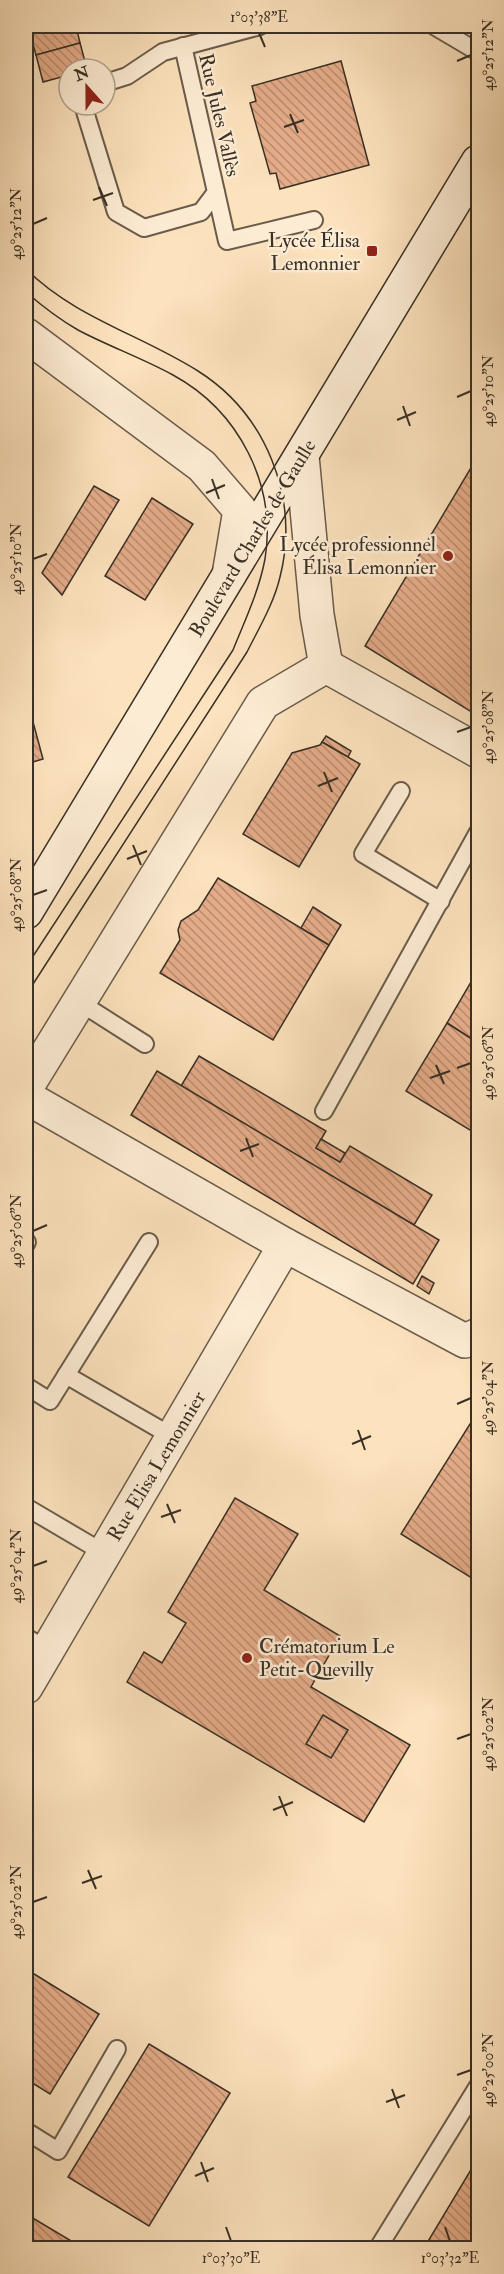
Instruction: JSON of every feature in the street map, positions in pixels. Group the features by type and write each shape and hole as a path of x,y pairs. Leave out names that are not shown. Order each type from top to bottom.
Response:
{"street":[{"name":"Boulevard Charles de Gaulle","path":"26,912 478,162"},
{"path":"26,335 202,466 240,510 228,578"},
{"path":"302,456 317,615 326,666"},
{"path":"326,666 478,751"},
{"path":"26,1088 263,703 326,666"},
{"path":"26,1097 285,1245 465,1341 478,1335"},
{"name":"Rue Elisa Lemonnier","path":"26,1687 36,1644 104,1553 285,1245"}],"lane":[{"name":"Rue Jules Vallès","path":"117,79 127,76 163,52 260,26"},
{"path":"434,26 478,52"},
{"name":"Rue Jules Vallès","path":"183,46 227,241 314,220"},
{"name":"Rue Jules Vallès","path":"87,117 116,212 144,228 201,212 216,192"},
{"path":"401,791 363,854 441,901"},
{"path":"324,1111 478,832"},
{"path":"79,1002 145,1044"},
{"path":"26,1386 50,1401 149,1242"},
{"path":"66,1375 173,1437"},
{"path":"26,1507 104,1553"},
{"path":"26,2131 58,2151 117,2049"},
{"path":"378,2248 478,2086"}],"building":[{"path":"28,26 76,26 80,43 36,55"},
{"path":"80,43 84,57 57,57 57,78 43,82 36,55"},
{"path":"341,61 369,165 280,189 276,173 270,174 250,103 256,101 252,86"},
{"name":"Lycée professionnel Élisa Lemonnier","path":"472,466 478,469 478,716 365,646"},
{"path":"94,486 119,500 62,595 42,573"},
{"path":"152,498 193,524 145,600 105,576"},
{"path":"26,696 43,759 26,764"},
{"path":"326,736 351,751 348,757 322,742"},
{"path":"322,742 360,764 299,867 243,834 292,753 320,745"},
{"path":"218,878 329,945 273,1040 160,973 180,940 178,930 181,921 198,910"},
{"path":"313,907 341,925 329,945 301,928"},
{"path":"478,970 478,1043 447,1023"},
{"path":"447,1023 478,1043 478,1135 406,1091"},
{"path":"199,1056 326,1131 316,1148 340,1162 350,1146 432,1195 414,1225 181,1086"},
{"path":"157,1071 439,1240 413,1284 131,1115"},
{"path":"321,1139 345,1153 340,1162 316,1148"},
{"path":"422,1276 434,1283 429,1294 417,1286"},
{"path":"475,1416 478,1418 478,1582 401,1534"},
{"name":"Crématorium Le Petit-Quevilly","path":"235,1498 298,1534 264,1590 340,1636 311,1687 410,1745 364,1822 127,1682 144,1652 162,1663 186,1623 168,1612"},
{"path":"323,1715 348,1730 331,1758 306,1744"},
{"path":"26,1969 99,2014 50,2094 26,2079"},
{"path":"149,2044 230,2093 149,2226 68,2177"},
{"path":"478,2158 478,2248 424,2248"},
{"path":"26,2214 83,2248 26,2248"}],"tram line":[{"path":"26,269 45,286 86,313 176,358 222,389 242,410 259,434 272,460 281,488 285,518 285,547 280,577 266,615 247,652 26,995"},
{"path":"26,292 78,330 173,375 196,390 217,409 234,430 259,478 265,504 267,531 265,559 259,582 233,650 26,967"}],"place":[{"name":"Lycée Élisa Lemonnier","path":"372,251"},
{"name":"Lycée professionnel Élisa Lemonnier","path":"448,556"},
{"name":"Crématorium Le Petit-Quevilly","path":"247,1658"}]}
